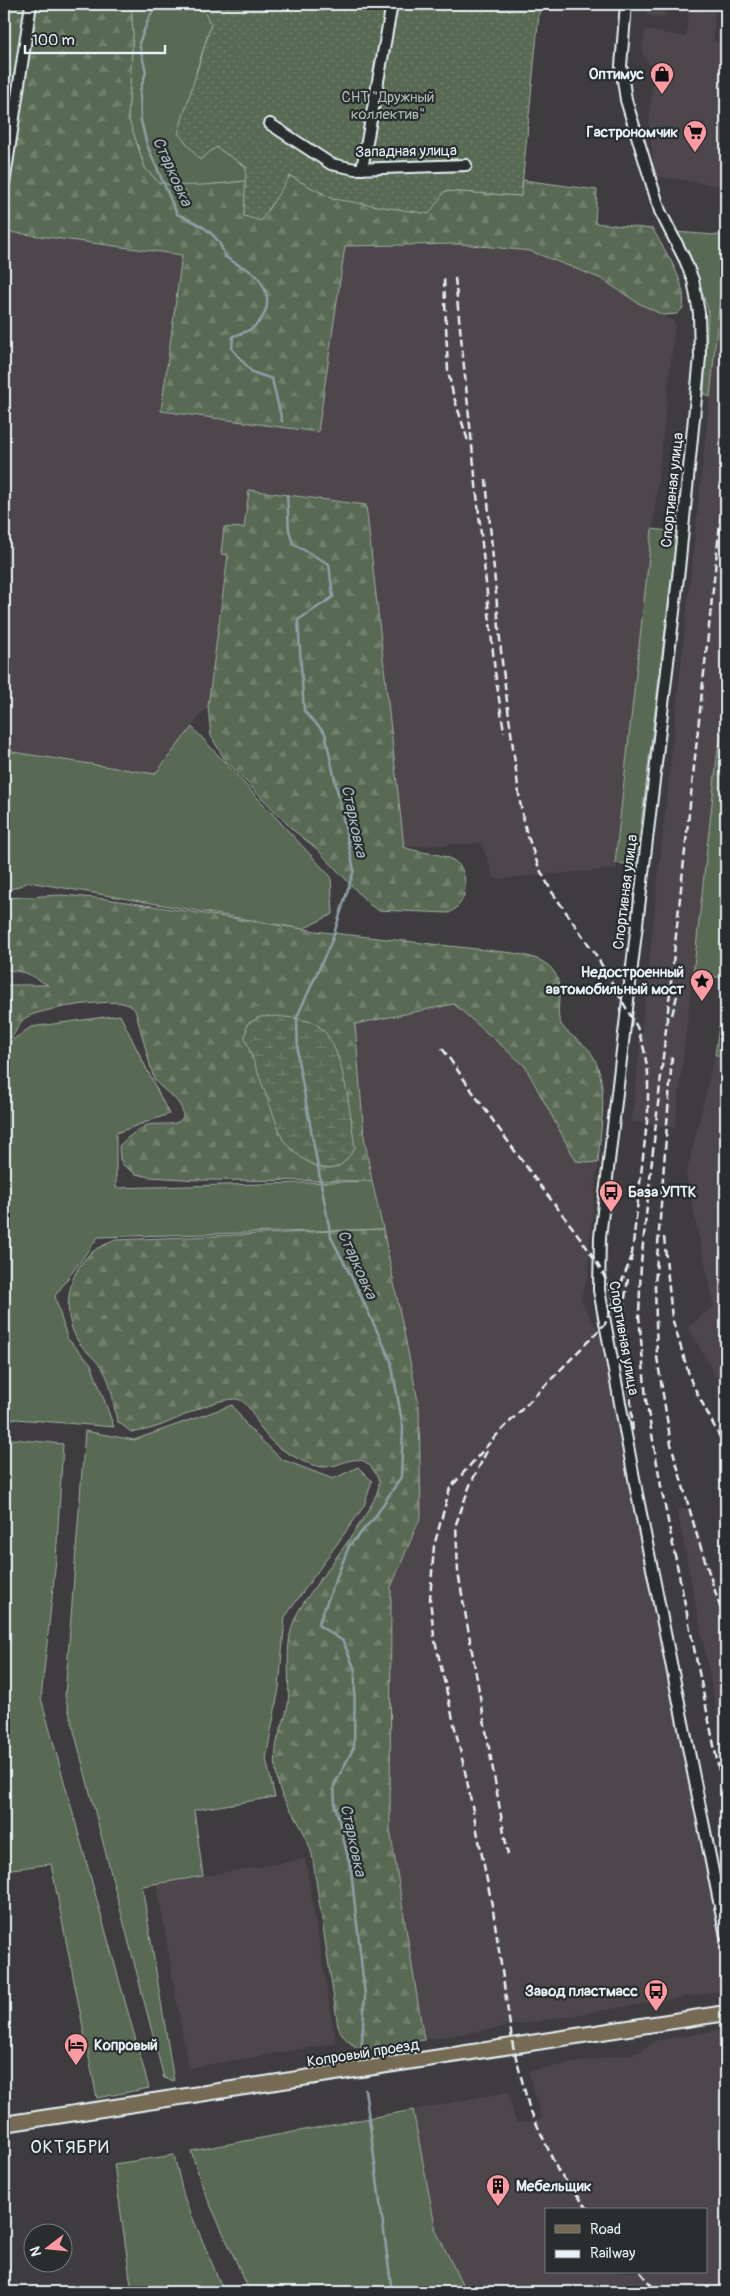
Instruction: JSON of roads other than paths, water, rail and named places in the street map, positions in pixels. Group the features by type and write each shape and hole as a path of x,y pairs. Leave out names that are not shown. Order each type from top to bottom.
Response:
{"main road":[{"name":"Копровый проезд","path":"4,2124 726,2013"}],"street":[{"path":"4,184 31,4"},
{"path":"362,169 392,4"},
{"name":"Спортивная улица","path":"626,4 621,66 626,100 660,211 693,280 699,313 700,357 679,569 600,1237 599,1290 636,1489 726,1936"},
{"name":"Западная улица","path":"270,124 331,164 362,169 466,165"}],"waterway":[{"name":"Старковка","path":"157,4 139,43 146,72 140,91 141,121 147,145 177,214 199,225 214,236 227,258 254,273 263,286 267,305 264,314 253,327 244,333 233,336 232,349 252,372 272,379 282,421"},
{"name":"Старковка","path":"287,495 289,530 293,544 329,564 333,597 298,620 304,711 325,733 354,870 332,940 297,1017 298,1060 331,1237 391,1361 403,1427 401,1477 375,1517 349,1546 318,1625 343,1641 355,1670 354,1747 334,1786 335,1805 351,1870 365,1996 361,2055"},
{"name":"Старковка","path":"365,2089 392,2292"}],"railway":[{"path":"455,278 495,672 504,732"},
{"path":"444,279 448,371 453,394 468,441"},
{"path":"726,467 641,1263 639,1315 646,1400 662,1492 726,1804"},
{"path":"486,479 502,662 520,802 526,831 539,868 552,892 596,955 637,1027 644,1049 648,1073 648,1113 631,1262"},
{"path":"672,1015 677,996"},
{"path":"442,1048 582,1240 609,1286 615,1302"},
{"path":"672,1057 655,1285 657,1357 671,1444 698,1539 726,1625"},
{"path":"664,1237 672,1318 691,1381 726,1449"},
{"path":"587,2208 558,2171 529,2107 513,2046 493,1910 466,1776 434,1636 430,1599 434,1546 450,1488 494,1438 605,1324 632,1256"},
{"path":"628,1279 624,1304 633,1433"},
{"path":"487,1451 470,1485 456,1524 458,1572 508,1855"},
{"path":"642,2274 657,2292"}],"place":[{"name":"Оптимус","path":"662,95"},
{"name":"Гастрономчик","path":"695,153"},
{"name":"Недостроенный автомобильный мост","path":"702,1002"},
{"name":"База УПТК","path":"611,1213"},
{"name":"Завод пластмасс","path":"656,2012"},
{"name":"Копровый","path":"76,2066"},
{"name":"Мебельщик","path":"498,2207"}],"district":[{"name":"ОКТЯБРИ","path":"70,2147"}],"park label":[{"name":"СНТ \"Дружный коллектив\"","path":"388,106"}]}
